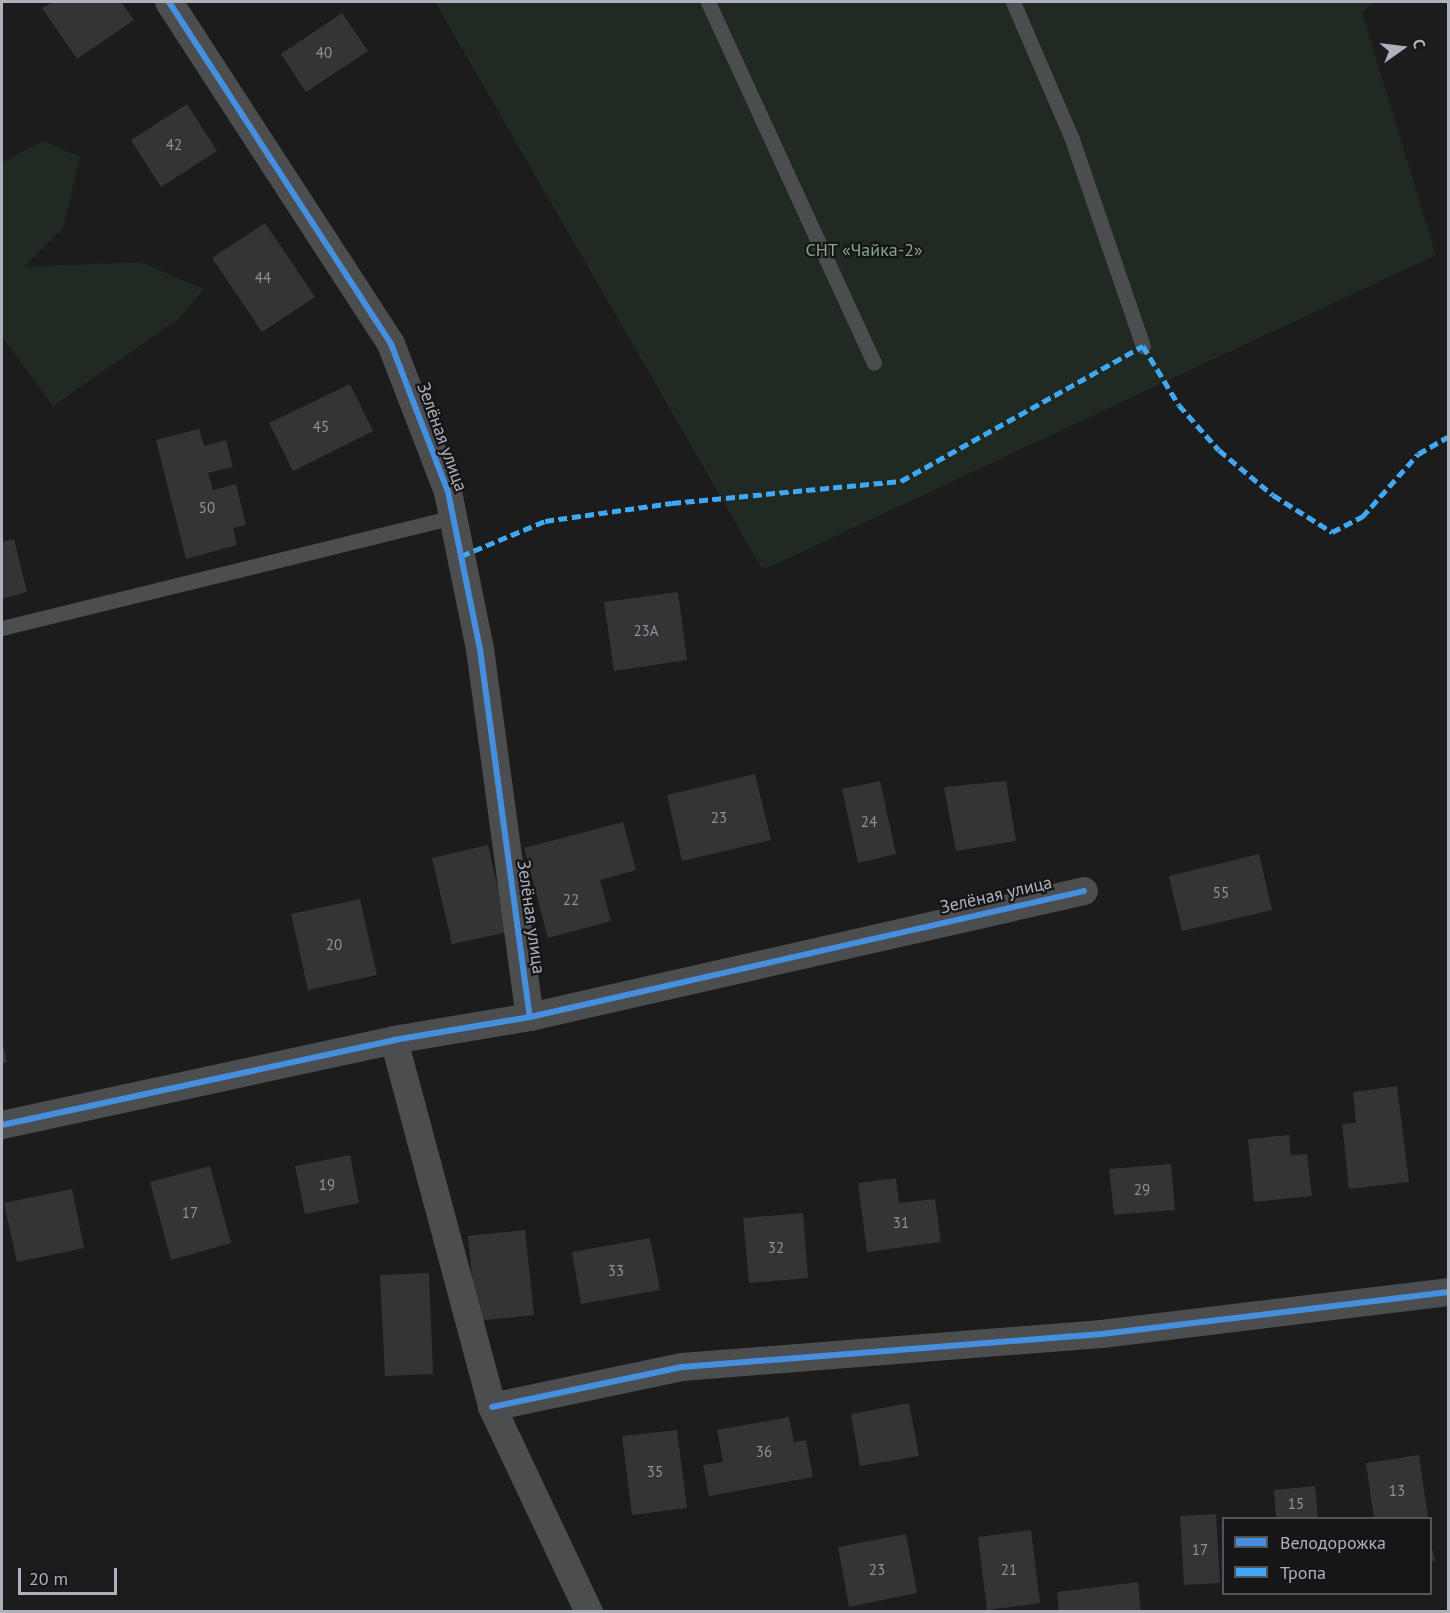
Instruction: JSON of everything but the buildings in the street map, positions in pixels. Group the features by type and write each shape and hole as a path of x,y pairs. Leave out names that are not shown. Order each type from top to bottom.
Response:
{"street":[{"name":"Зелёная улица","path":"169,2 391,344 453,517 480,649 530,1017"},
{"name":"Зелёная улица","path":"2,1125 394,1040 530,1017 1084,891"},
{"path":"394,1040 492,1407 589,1611"},
{"path":"492,1407 682,1367 1102,1334 1449,1292"}],"lane":[{"path":"708,2 874,363"},
{"path":"1013,2 1072,139 1143,346"},
{"path":"2,628 453,517"}],"green space":[{"name":"СНТ «Чайка-2»","path":"435,2 1374,2 1362,13 1436,255 763,570"},
{"path":"43,141 80,157 63,228 24,267 140,262 204,289 178,319 53,406 2,337 2,163"}],"marked path":[{"path":"461,556 545,521 672,503 901,481 1143,346 1179,405 1219,450 1273,495 1332,532 1362,517 1418,454 1448,437"}],"cycle path":[{"path":"169,2 391,344 448,492 480,649 530,1017"},
{"path":"2,1125 394,1040 530,1017 1084,891"},
{"path":"492,1407 682,1367 1102,1334 1448,1292"}]}
